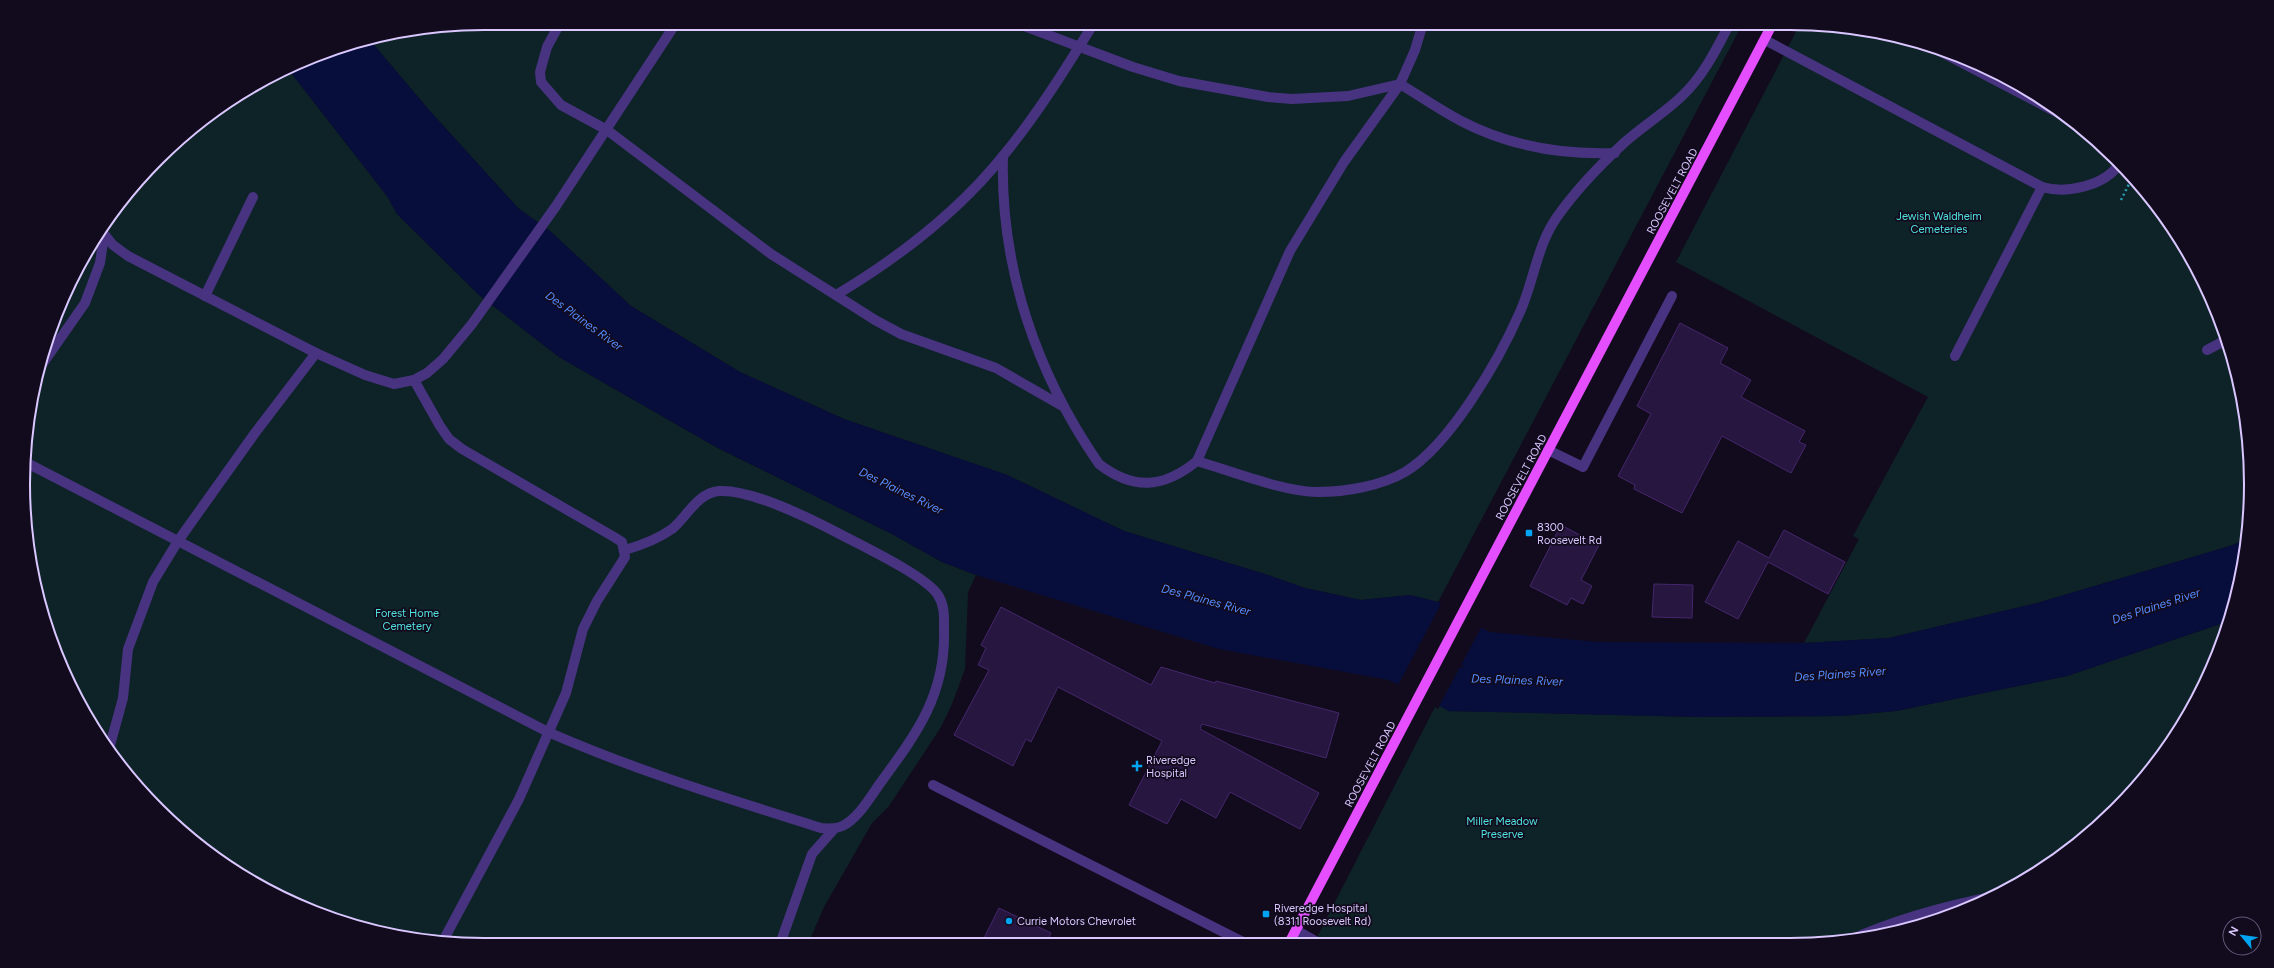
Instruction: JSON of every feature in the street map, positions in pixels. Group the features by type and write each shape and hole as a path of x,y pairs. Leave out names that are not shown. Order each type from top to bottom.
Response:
{"main road":[{"name":"ROOSEVELT ROAD","path":"1292,938 1770,30"}],"lane":[{"path":"556,30 542,59 540,72 541,82 561,105 607,130 771,254 836,295 901,334 996,368 1066,408"},
{"path":"105,235 128,256 316,354 380,381 394,384 414,380 427,373 443,359 472,324 556,206 671,30"},
{"path":"1035,30 1133,66 1180,81 1268,97 1292,99 1348,96 1400,84 1460,120 1485,132 1515,143 1566,153 1614,153"},
{"path":"836,295 883,267 923,235 973,190 1003,156 1090,30"},
{"path":"1003,156 1002,191 1010,259 1018,294 1045,371 1099,464 1111,473 1120,477 1145,483 1166,481 1183,473 1197,461 1290,250 1344,162 1400,84 1420,30"},
{"path":"1197,461 1297,490 1318,492 1378,484 1404,473 1419,462 1455,421 1507,339 1521,309 1547,235 1556,218 1626,141 1683,95 1698,78 1726,30"},
{"path":"1765,40 2042,187 2057,190 2083,186 2108,175 2115,167"},
{"path":"1980,72 2021,94"},
{"path":"1956,356 2042,187"},
{"path":"205,296 253,197"},
{"path":"48,356 85,303 100,263 102,239"},
{"path":"1548,450 1583,467 1672,296"},
{"path":"2207,350 2221,342"},
{"path":"112,743 123,698 128,649 138,618 153,582 178,541 255,433 316,354"},
{"path":"414,380 440,426 450,439 462,449 614,537 622,542 625,550 625,557 622,564 597,601 584,629 566,693 498,840 446,936"},
{"path":"31,465 548,732 601,755 664,778 821,828 834,829 845,825 857,815 911,742 929,710 940,677 945,639 944,611 938,595 922,579 815,521 737,492 718,491 707,495 673,528 643,545 625,550"},
{"path":"933,784 1235,938"},
{"path":"782,938 812,854 834,829"},
{"path":"1878,929 1939,908 1965,902"},
{"path":"1296,930 1310,938"}],"path":[{"path":"2121,200 2129,183"}],"green space":[{"path":"484,30 1739,30 1438,602 1410,595 1361,600 1305,588 1268,575 1124,531 1007,475 844,419 740,372 631,306 550,231 518,208 429,110 373,44 425,34"},
{"name":"Jewish Waldheim Cemeteries","path":"1797,30 1849,34 1908,45 1936,54 1991,77 2017,91 2066,124 2111,163 2150,208 2183,257 2197,283 2220,338 2229,366 2240,425 2244,484 2240,542 2037,603 1889,638 1804,643 1859,539 1853,536 1928,397 1676,262"},
{"name":"Forest Home Cemetery","path":"291,73 387,196 397,214 479,295 559,357 716,447 892,534 942,562 976,575 968,592 965,669 952,704 941,727 889,806 872,823 824,907 811,938 454,937 425,934 366,923 338,914 283,891 232,861 208,844 163,805 124,760 91,711 77,685 54,630 45,602 34,543 31,514 31,454 34,425 45,366 54,338 77,283 91,257 124,208 143,185 163,163 208,124 257,91"},
{"name":"Miller Meadow Preserve","path":"2222,623 2197,685 2183,711 2150,760 2111,805 2066,844 2017,877 1991,891 1936,914 1908,923 1879,929 1820,937 1317,938 1435,707 1438,709 1440,706 1449,711 1698,717 1841,716 1896,711 2067,676"}],"water":[{"name":"Des Plaines River","path":"373,44 429,110 518,208 550,231 631,306 740,372 844,419 1007,475 1124,531 1268,575 1305,588 1361,600 1410,595 1438,602 1489,632 1599,642 1804,643 1889,638 2037,603 2240,542 2229,602 2222,623 2067,676 1896,711 1841,716 1698,717 1449,711 1389,680 1219,649 976,575 942,562 892,534 716,447 559,357 479,295 397,214 387,196 291,73 338,54","holes":["1418,643 1464,667 1460,667 1419,646"]}],"pier":[{"path":"1442,602 1482,626 1438,708 1397,687"}],"building":[{"path":"1680,323 1728,348 1720,363 1751,380 1741,397 1805,431 1799,442 1806,445 1791,473 1722,436 1682,513 1634,489 1635,485 1618,476 1651,414 1637,406"},
{"path":"1561,525 1599,545 1581,580 1592,586 1583,604 1571,598 1567,605 1530,586"},
{"path":"1784,530 1845,562 1828,594 1768,562 1738,619 1705,602 1738,541 1769,558"},
{"path":"1654,584 1693,585 1692,618 1652,617"},
{"path":"1001,607 1151,685 1161,667 1215,683 1216,681 1339,713 1326,758 1202,724 1200,729 1319,793 1300,829 1230,792 1216,818 1181,799 1167,824 1129,805 1162,741 1058,687 1031,742 1026,739 1013,766 954,735 989,670 978,665 986,648 981,645"},
{"name":"Currie Motors Chevrolet","path":"999,908 1051,933 1048,938 984,938"}],"place":[{"name":"8300 Roosevelt Rd","path":"1529,533"},
{"name":"Riveredge Hospital","path":"1137,766"},
{"name":"Riveredge Hospital (8311 Roosevelt Rd)","path":"1266,914"},
{"name":"Currie Motors Chevrolet","path":"1009,921"}]}
